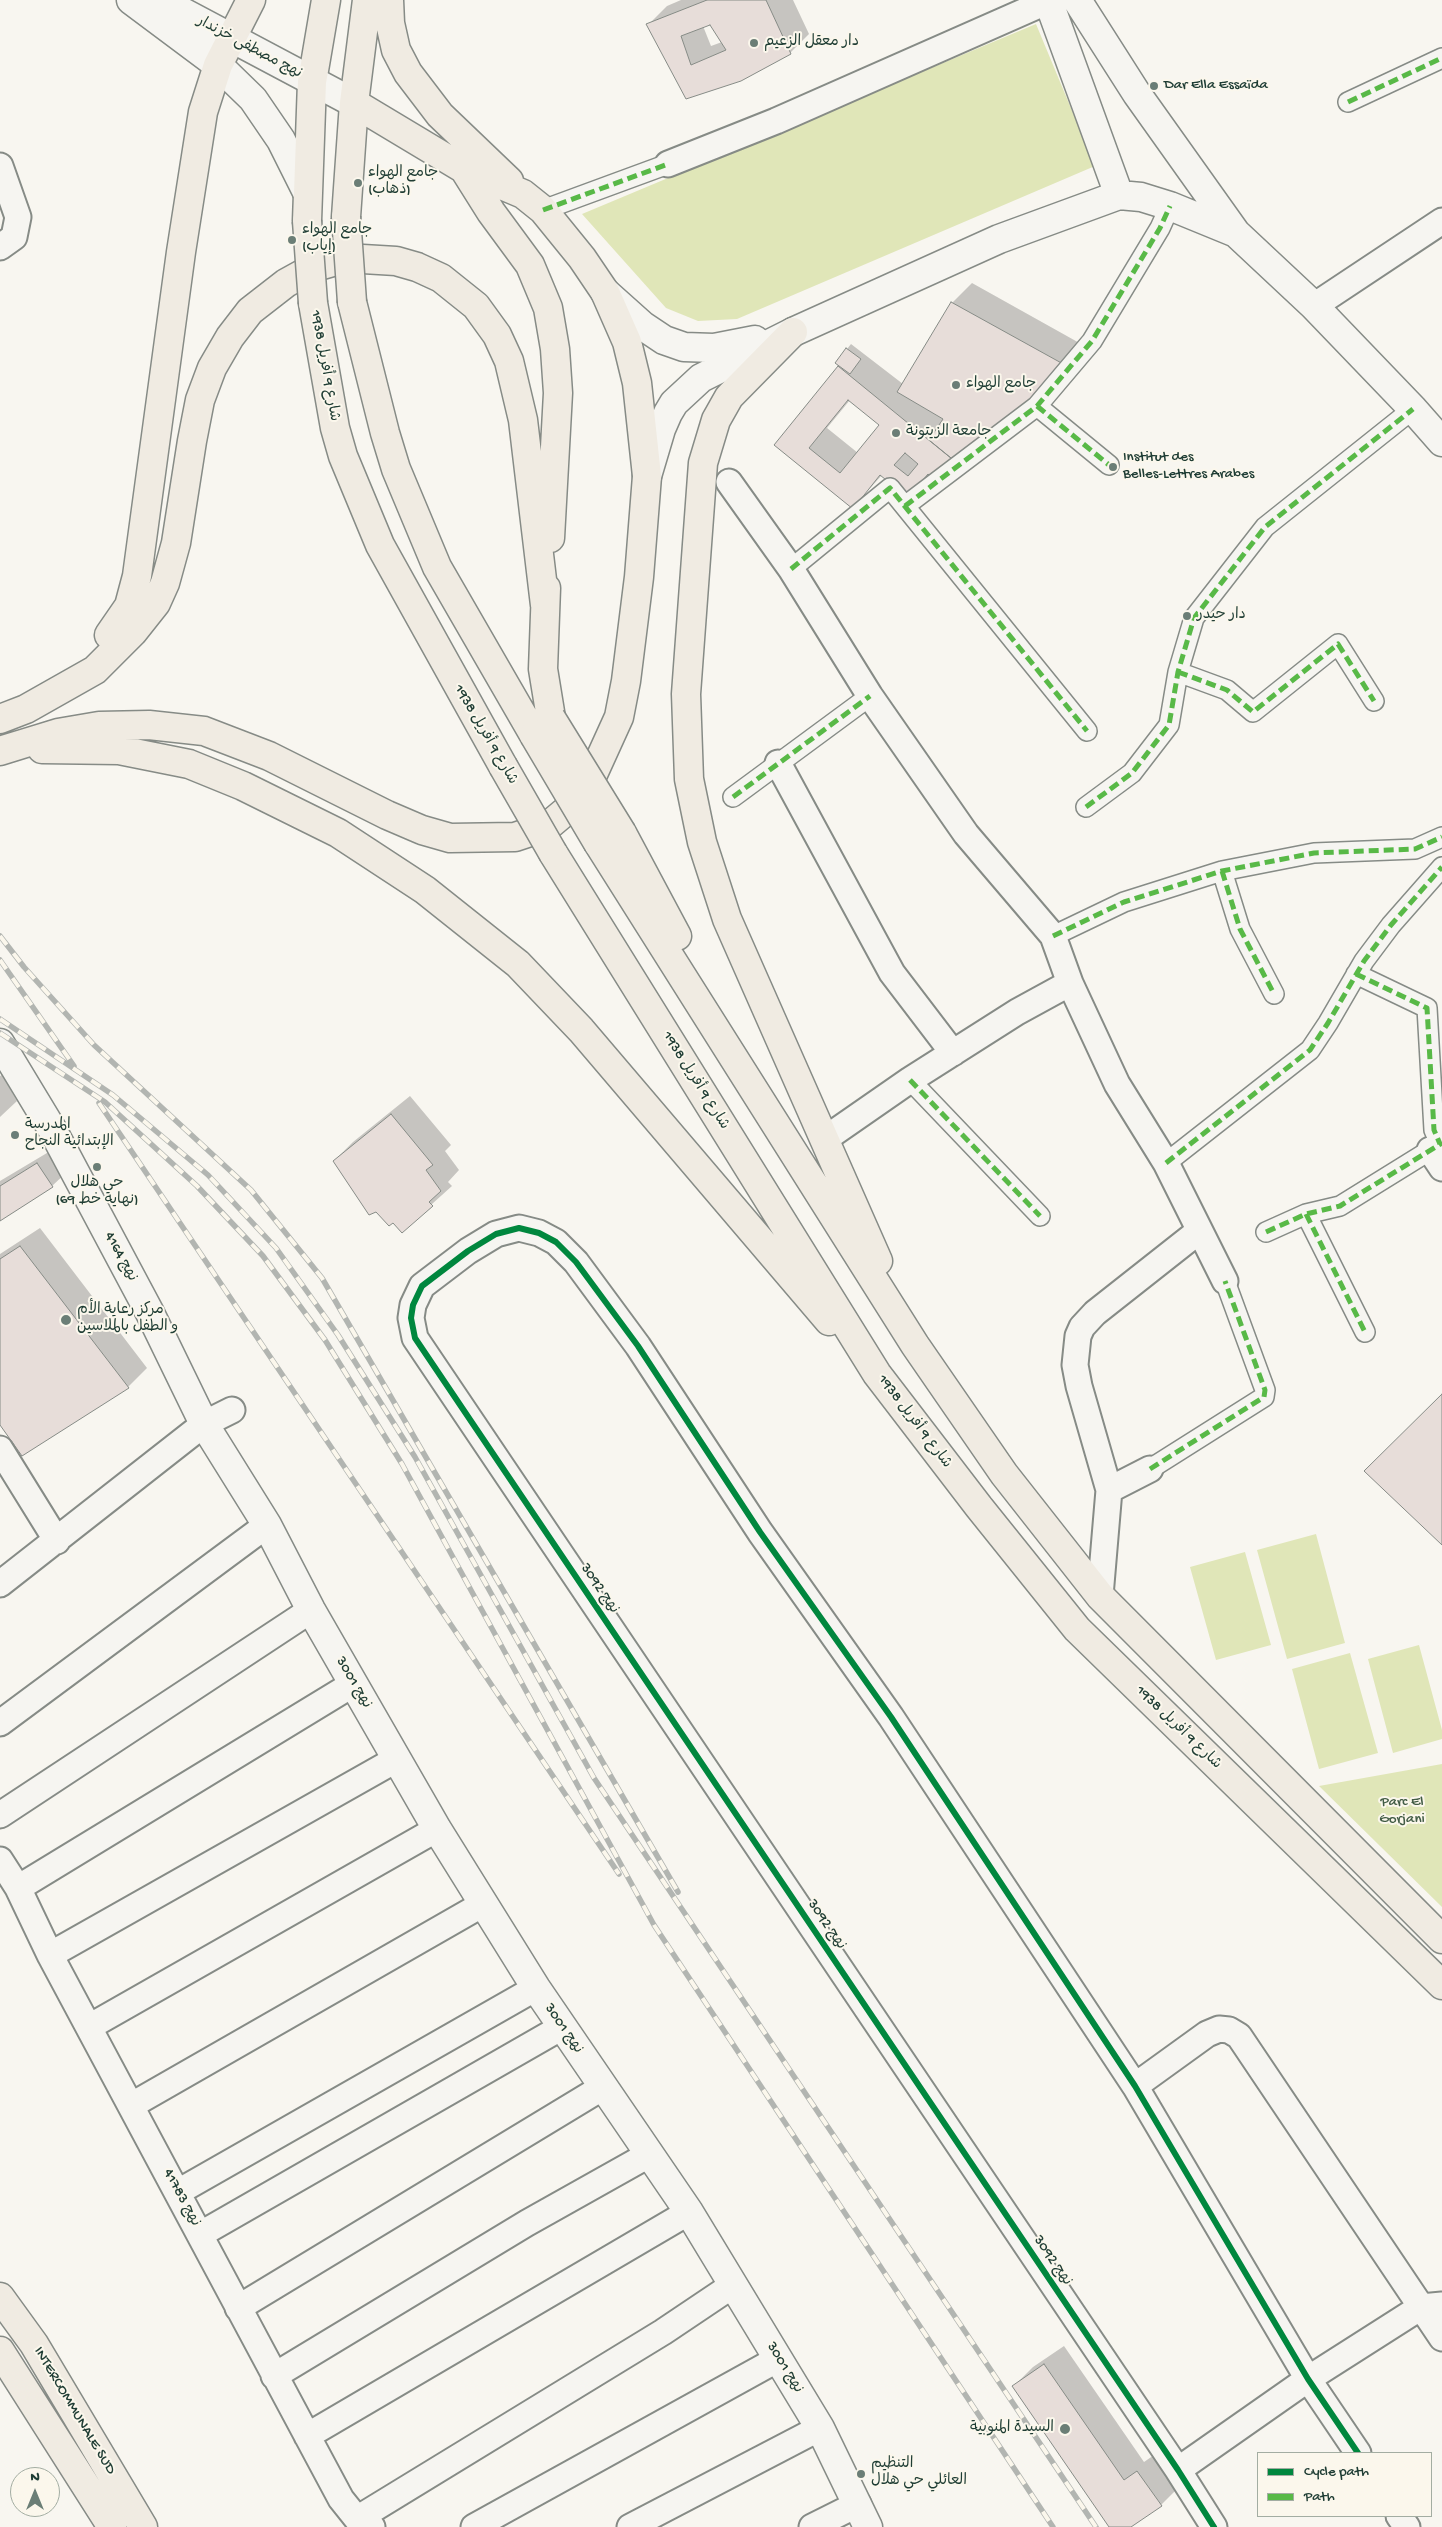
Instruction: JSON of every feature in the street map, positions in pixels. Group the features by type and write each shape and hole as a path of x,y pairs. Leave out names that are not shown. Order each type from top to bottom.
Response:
{"main road":[{"path":"66,686 124,616 134,592 148,508 181,252 203,112 218,65 251,0"},
{"name":"شارع 9 أفريل 1938","path":"326,0 312,82 307,221 313,303 335,428 380,544 503,766 553,853 877,1374 979,1508 1077,1629 1442,1985"},
{"path":"367,0 354,103 346,217 352,302 377,405 396,470 437,567 543,727 610,838 762,1100 915,1345 1004,1474 1100,1596 1442,1939"},
{"path":"4,750 58,733 99,726 149,725 204,731 269,756 422,830 450,838 515,837 548,826 567,810 582,793 619,717 639,577 647,476 637,384 627,342 605,292 582,258 533,202 440,115 408,73 396,50 390,23 389,0"},
{"path":"354,103 464,169 533,202"},
{"path":"464,169 491,212 530,264 548,308 556,349 558,393 544,605 543,727"},
{"path":"0,719 26,709 95,670 114,652 156,603 165,583 176,543 200,400 212,368 230,337 250,311 286,283 315,267 346,258 396,260 441,278 476,306 497,335 509,361 523,420 544,605"},
{"path":"793,332 729,397 716,420 703,463 686,694 689,779 702,842 727,919 915,1345"},
{"path":"4,750 119,750 189,764 242,786 338,833 425,890 518,964 581,1030 796,1283 877,1374"},
{"name":"INTERCOMMUNALE SUD","path":"0,2297 34,2344 143,2527"},
{"name":"INTERCOMMUNALE SUD","path":"0,2351 112,2527"}],"street":[{"path":"131,0 218,65 266,115 307,192"},
{"name":"نهج مصطفى خزندار","path":"160,0 354,103"},
{"path":"1077,0 1137,94 1236,233 1314,306 1442,442"},
{"path":"533,202 668,164 776,121 1048,1 1119,195"},
{"path":"1348,102 1442,58"},
{"path":"0,166 18,217 14,238 0,246"},
{"path":"647,476 661,429 674,403 701,378 793,332 999,239 1119,195 1141,197 1170,206 1236,233"},
{"path":"905,506 1037,406 1092,341 1160,228 1170,206"},
{"path":"1314,306 1442,221"},
{"path":"605,292 643,326 664,340 684,346 714,348 793,332"},
{"path":"1037,406 1110,465"},
{"path":"1086,807 1132,773 1169,725 1178,672 1194,618 1265,527 1413,409"},
{"path":"728,482 791,569 870,696 966,834 1053,936 1070,983 1117,1084 1166,1164 1225,1281 1265,1390 1264,1397 1150,1469 1109,1490"},
{"path":"791,569 890,488 1086,731"},
{"path":"1178,672 1227,690 1253,712 1338,644 1374,701"},
{"path":"733,797 870,696"},
{"path":"778,763 892,973 953,1053"},
{"path":"1053,936 1124,902 1222,871 1314,853 1415,849 1442,838"},
{"path":"1166,1164 1310,1050 1356,974 1392,925 1442,867"},
{"path":"1222,871 1240,929 1274,994"},
{"path":"1266,1232 1306,1214 1340,1206 1438,1151 1434,1130 1427,1008 1356,974"},
{"path":"824,1138 910,1080 1017,1012 1070,983"},
{"name":"نهج 4164","path":"1,1047 52,1129 150,1314 204,1424 267,1525"},
{"path":"910,1080 1040,1216"},
{"path":"1306,1214 1365,1332"},
{"name":"نهج 3092","path":"1135,2086 891,1717 760,1532 638,1346 569,1255 556,1242 539,1233 519,1228 496,1234 468,1250 422,1286 413,1305 411,1318 415,1338 1178,2470 1214,2527"},
{"path":"1100,1596 1109,1490 1079,1386 1075,1365 1078,1336 1082,1327 1095,1313 1199,1231"},
{"path":"0,1584 204,1424 232,1410"},
{"path":"0,1449 57,1541"},
{"path":"0,1723 267,1525"},
{"name":"نهج 3001","path":"267,1525 311,1610 437,1829 536,1988 689,2212 820,2428 863,2516"},
{"path":"0,1815 311,1610"},
{"path":"18,1888 353,1684"},
{"path":"50,1955 397,1759"},
{"path":"89,2027 437,1829"},
{"name":"نهج 41783","path":"0,1860 18,1888 50,1955 201,2234 238,2308 340,2499 364,2523"},
{"path":"132,2105 483,1904"},
{"path":"178,2192 536,1988"},
{"path":"201,2234 562,2027"},
{"path":"1357,2452 1308,2379 1135,2086 1207,2034 1219,2029 1229,2030 1239,2036 1432,2306 1442,2338"},
{"path":"238,2308 603,2087"},
{"path":"274,2376 527,2223 650,2154"},
{"path":"307,2436 689,2212"},
{"path":"364,2523 663,2332 733,2285"},
{"path":"1178,2470 1308,2379 1432,2306"},
{"path":"474,2527 778,2359"},
{"path":"630,2527 820,2428"},
{"path":"812,2527 863,2516"}],"green space":[{"path":"1036,24 1095,166 737,319 698,321 666,308 582,214"},
{"path":"1316,1534 1345,1643 1287,1659 1257,1550"},
{"path":"1245,1552 1271,1645 1216,1660 1190,1567"},
{"path":"1419,1645 1442,1730 1442,1739 1393,1753 1368,1659"},
{"path":"1350,1653 1378,1753 1319,1769 1292,1669"},
{"name":"Parc El Gorjani","path":"1442,1764 1442,1907 1319,1786"}],"building":[{"name":"دار معقل الزعيم","path":"707,0 766,0 791,54 741,81 686,99 646,24","holes":["710,25 726,50 691,65 681,36"]},
{"path":"951,302 1065,365 1036,404 956,462 929,440 943,419 897,392"},
{"path":"846,348 861,359 850,374 835,363"},
{"name":"جامعة الزيتونة","path":"838,366 952,459 935,480 928,474 908,498 880,475 853,509 774,445","holes":["848,400 879,425 840,473 809,448","905,453 918,464 908,476 894,465"]},
{"path":"391,1114 433,1165 426,1170 441,1191 429,1202 433,1206 402,1233 393,1223 389,1226 376,1212 369,1215 333,1161"},
{"path":"37,1163 53,1187 0,1221 0,1186"},
{"path":"20,1246 129,1388 22,1456 0,1425 0,1259"},
{"path":"1442,1394 1442,1545 1364,1471"},
{"name":"السيدة المنوبية","path":"1044,2364 1124,2480 1137,2471 1162,2506 1131,2527 1109,2527 1012,2386"}],"railway":[{"path":"0,936 24,967 94,1045 251,1190 322,1278 678,1892"},
{"path":"0,960 74,1066"},
{"path":"0,1019 113,1095 208,1175 276,1248 338,1335 415,1457 594,1778 1096,2527"},
{"path":"0,1033 105,1102 197,1186 263,1256 325,1340 402,1464 654,1925 1053,2527"},
{"path":"99,1103 619,1874"}],"marked path":[{"path":"1348,102 1442,58"},
{"path":"543,210 668,164"},
{"path":"905,506 1037,406 1092,341 1160,228 1170,206"},
{"path":"1037,406 1109,465"},
{"path":"1086,807 1132,773 1169,725 1178,672 1194,618 1265,527 1413,409"},
{"path":"791,569 890,488 1087,731"},
{"path":"1178,672 1227,690 1253,712 1338,644 1374,701"},
{"path":"733,797 870,696"},
{"path":"1053,936 1124,902 1222,871 1314,853 1415,849 1442,837"},
{"path":"1166,1163 1310,1050 1364,961 1391,925 1442,867"},
{"path":"1222,871 1240,929 1274,994"},
{"path":"1356,974 1427,1008 1434,1130 1440,1144"},
{"path":"910,1080 1040,1216"},
{"path":"1266,1232 1306,1214 1340,1206 1442,1143"},
{"path":"1306,1214 1365,1332"},
{"path":"1150,1469 1264,1397 1265,1390 1225,1281"}],"cycle path":[{"path":"1214,2527 1178,2470 415,1338 411,1318 413,1305 422,1286 468,1251 496,1234 519,1228 539,1233 556,1242 576,1262 638,1346 760,1532 891,1717 1135,2086 1308,2379 1357,2452"}],"place":[{"name":"دار معقل الزعيم","path":"754,43"},
{"name":"Dar Ella Essaïda","path":"1154,86"},
{"name":"جامع الهواء (ذهاب)","path":"358,183"},
{"name":"جامع الهواء (إياب)","path":"292,240"},
{"name":"جامع الهواء","path":"956,385"},
{"name":"جامعة الزيتونة","path":"896,433"},
{"name":"Institut des Belles-Lettres Arabes","path":"1113,467"},
{"name":"دار حيدر","path":"1187,616"},
{"name":"المدرسة الإبتدائية النجاح","path":"15,1135"},
{"name":"حي هلال (نهاية خط 69)","path":"97,1167"},
{"name":"مركز رعاية الأم و الطفل بالملاسين","path":"66,1320"},
{"name":"السيدة المنوبية","path":"1065,2429"},
{"name":"التنظيم العائلي حي هلال","path":"861,2474"}]}
